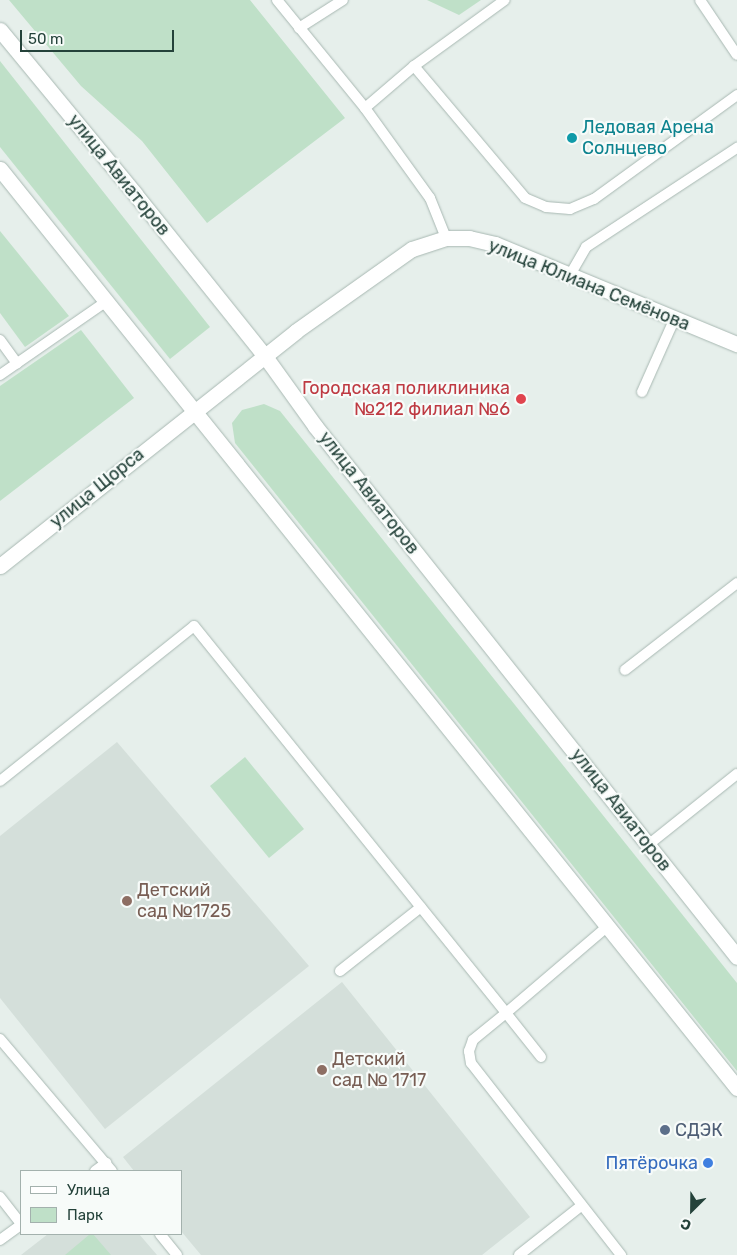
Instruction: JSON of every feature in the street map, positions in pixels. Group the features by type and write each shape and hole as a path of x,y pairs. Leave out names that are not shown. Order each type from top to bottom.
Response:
{"street":[{"name":"улица Авиаторов","path":"0,30 264,356 315,426 737,957"},
{"path":"0,169 737,1088"},
{"name":"улица Юлиана Семёнова","path":"194,410 264,356 412,250 446,238 469,238 495,244 674,320 737,344"},
{"name":"улица Щорса","path":"0,566 194,410"}],"lane":[{"path":"277,0 365,108 430,198 446,238"},
{"path":"299,28 343,0"},
{"path":"365,108 414,66 505,0"},
{"path":"700,0 737,55"},
{"path":"414,66 525,198 546,207 570,209 594,199 737,95"},
{"path":"570,275 586,247 737,148"},
{"path":"0,375 106,301"},
{"path":"642,392 674,320"},
{"path":"0,340 17,364"},
{"path":"625,670 737,583"},
{"path":"0,781 194,626 541,1056"},
{"path":"648,845 737,774"},
{"path":"340,972 421,907"},
{"path":"608,926 474,1040 470,1051 471,1063 621,1255"},
{"path":"0,1040 109,1167"},
{"path":"0,1197 20,1223"},
{"path":"519,1255 582,1205"},
{"path":"0,1240 20,1225"},
{"path":"161,1235 176,1255"}],"shaded area":[{"name":"Детский сад №1725","path":"117,742 309,966 105,1129 0,998 0,836"},
{"name":"Детский сад № 1717","path":"342,982 530,1217 482,1255 201,1255 182,1232 182,1170 133,1170 123,1157"},
{"path":"47,1235 140,1235 157,1255 21,1255"}],"green space":[{"path":"9,0 250,0 345,118 207,223 142,141 81,86"},
{"path":"427,0 481,0 459,15"},
{"path":"0,61 210,327 170,359 0,147"},
{"path":"0,231 69,316 25,347 0,313"},
{"path":"81,330 134,398 0,501 0,386"},
{"path":"264,404 280,411 737,983 737,1071 235,443 232,423 242,410"},
{"path":"245,757 304,829 269,858 210,786"},
{"path":"89,1235 94,1235 111,1255 65,1255"}],"place":[{"name":"Ледовая Арена Солнцево","path":"572,138"},
{"name":"Городская поликлиника №212 филиал №6","path":"521,399"},
{"name":"Детский сад №1725","path":"127,901"},
{"name":"Детский сад № 1717","path":"322,1070"},
{"name":"СДЭК","path":"665,1130"},
{"name":"Пятёрочка","path":"708,1163"}]}
